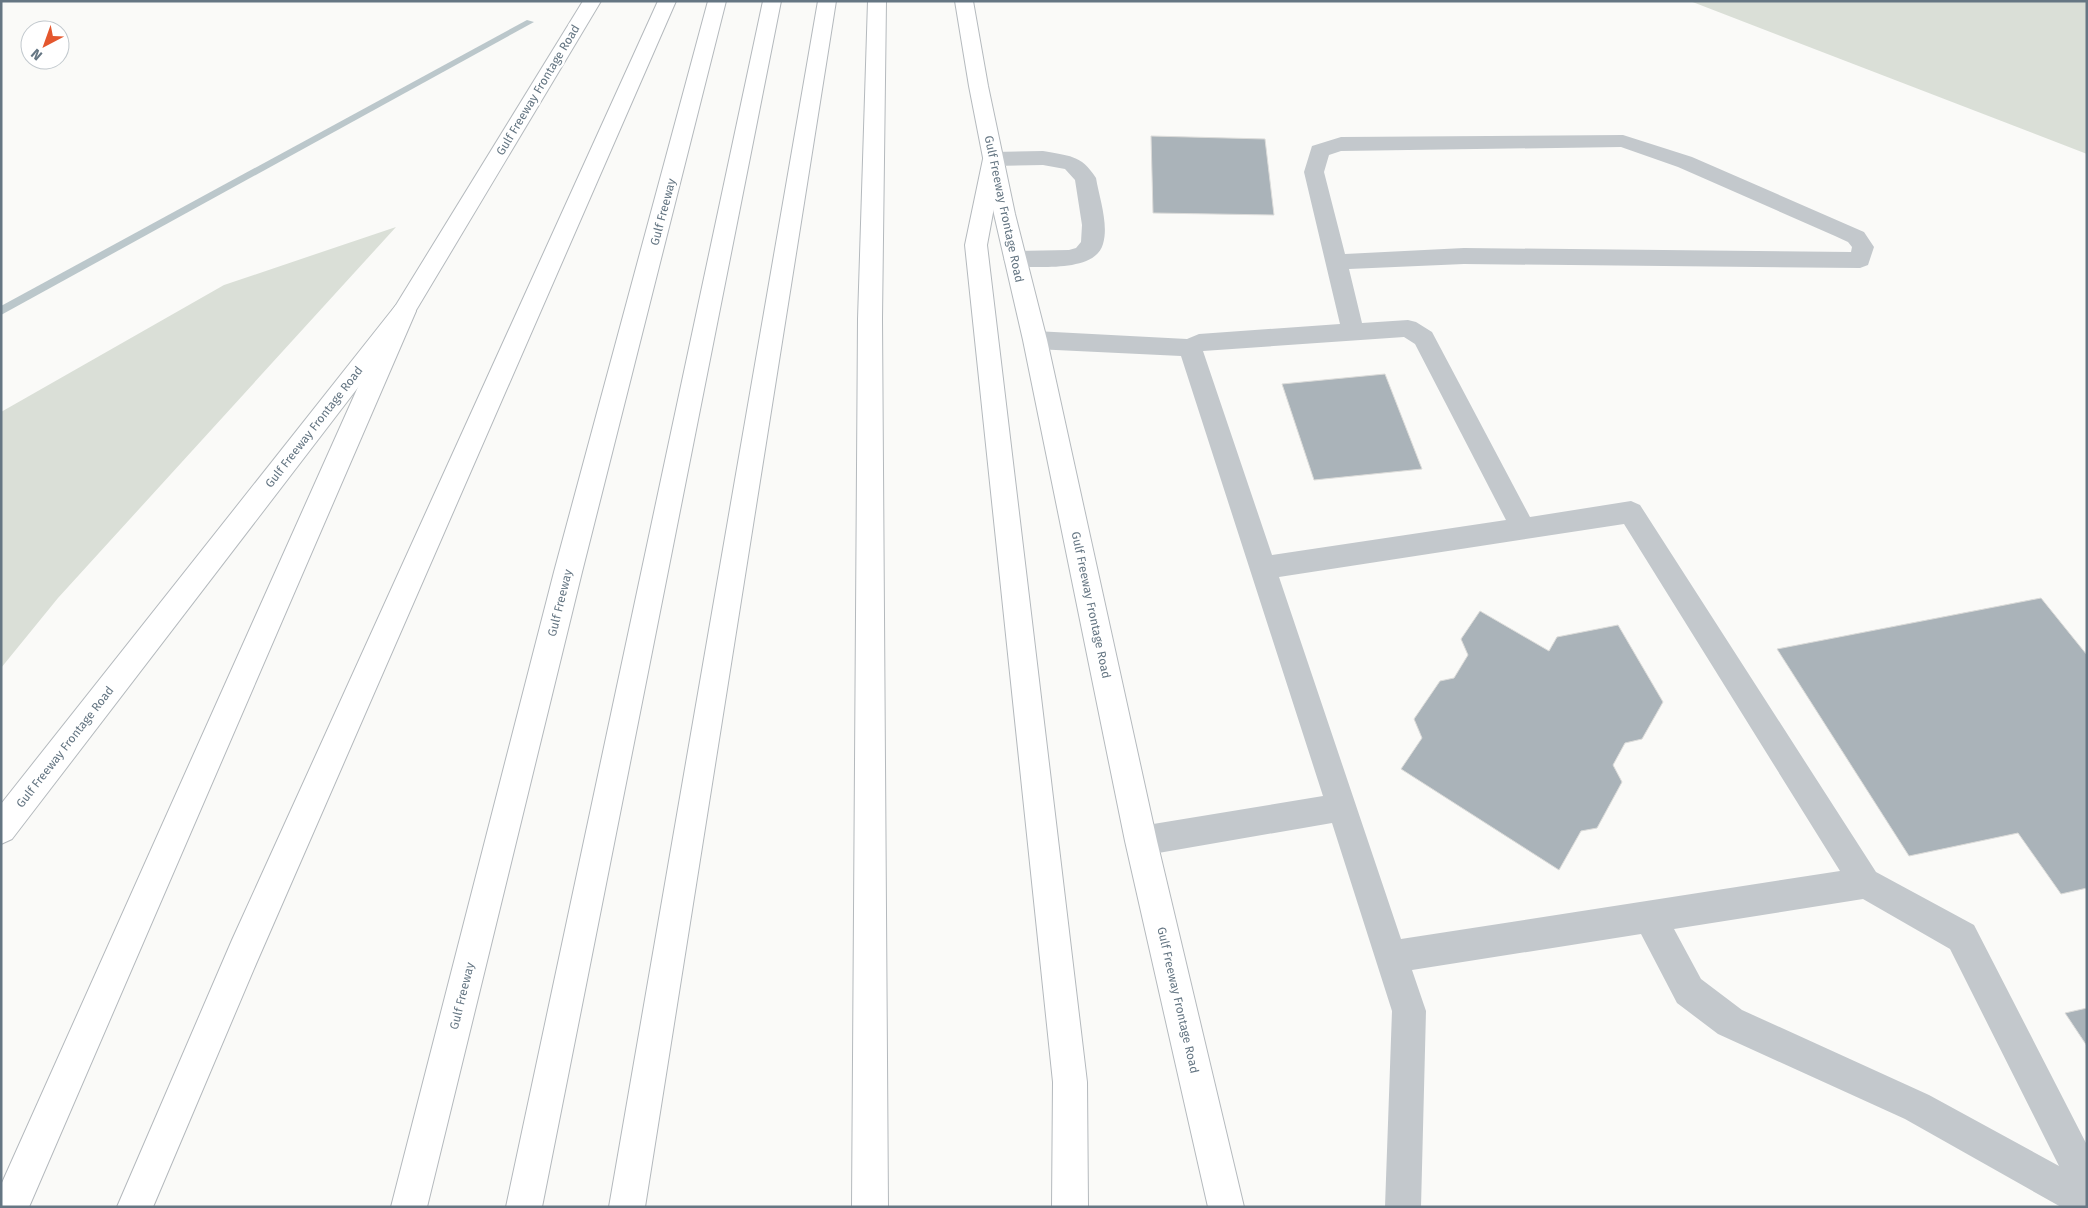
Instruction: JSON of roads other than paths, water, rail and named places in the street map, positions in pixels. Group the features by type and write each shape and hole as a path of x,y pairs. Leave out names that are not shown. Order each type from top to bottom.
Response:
{"main road":[{"name":"Gulf Freeway Frontage Road","path":"1,830 404,310 592,1"},
{"path":"135,1207 244,952 667,1"},
{"name":"Gulf Freeway","path":"409,1207 568,572 717,1"},
{"path":"524,1207 772,1"},
{"path":"627,1207 827,1"},
{"path":"870,1207 870,319 877,1"},
{"name":"Gulf Freeway Frontage Road","path":"964,1 993,159 1014,259 1035,340 1141,841 1226,1207"},
{"path":"993,159 976,245 1070,1082 1070,1207"},
{"path":"10,1207 404,310"}],"lane":[{"path":"1336,262 1464,256 1860,260 1863,247 1856,237 1844,231 1685,162 1623,141 1341,144 1319,151 1314,172 1352,332"},
{"path":"993,159 1042,158 1072,164 1085,178 1093,224 1092,244 1084,253 1071,258 1014,259"},
{"path":"1035,340 1190,348 1199,343 1408,328 1424,338 1523,528"},
{"path":"1190,348 1409,1011 1403,1207"},
{"path":"1262,568 1631,512 1865,883 1962,937 2087,1183"},
{"path":"1141,841 1341,807"},
{"path":"1391,958 1865,883"},
{"path":"1650,917 1689,991 1730,1022 1917,1107 2087,1201"}],"waterway":[{"path":"1,311 530,22"}]}
